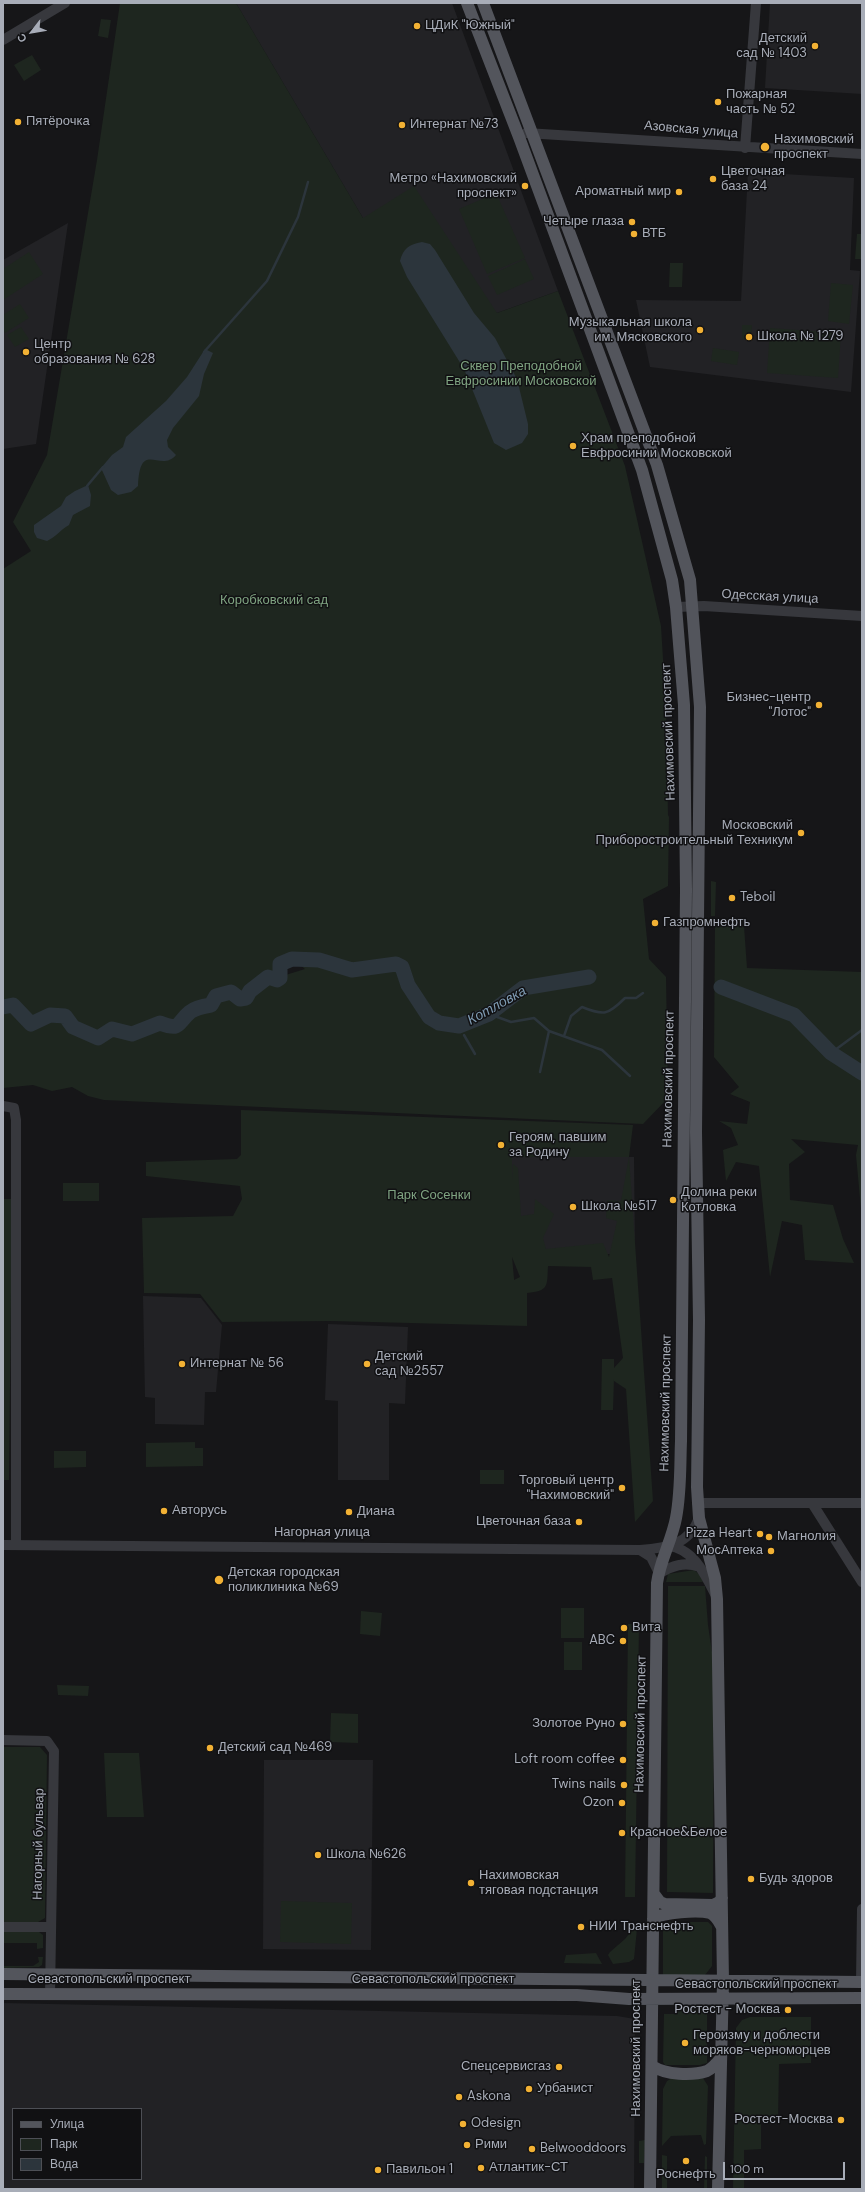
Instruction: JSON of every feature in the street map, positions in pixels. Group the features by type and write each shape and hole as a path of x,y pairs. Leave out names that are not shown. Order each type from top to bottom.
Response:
{"main road":[{"name":"Нахимовский проспект","path":"467,3 518,134 642,470 672,580 676,607 684,705 686,883 680,1448 677,1512 668,1546 658,1573 654,1894 651,1981 652,2066 650,2189"},
{"path":"483,3 530,132 657,465 690,580 693,606 700,707 696,1132 699,1320 698,1503 699,1518 715,1578 717,1599 723,1981 718,2189"},
{"path":"654,1894 660,1902 665,1904 713,1905 719,1902 722,1898"},
{"path":"653,1919 660,1914 669,1913 711,1913 717,1918 722,1927"},
{"name":"Севастопольский проспект","path":"3,1974 862,1982"},
{"name":"Севастопольский проспект","path":"3,1994 578,1995 651,2000 723,1998 862,1998"},
{"path":"652,2066 667,2073 699,2073 708,2070 721,2058"}],"street":[{"path":"3,40 65,3"},
{"path":"745,148 756,3"},
{"name":"Азовская улица","path":"518,134 530,132 745,148 862,154"},
{"name":"Одесская улица","path":"676,607 693,606 862,616"},
{"path":"3,1106 14,1108 16,1120 16,1545"},
{"path":"698,1503 862,1503"},
{"path":"812,1503 862,1582"},
{"path":"640,1550 665,1542 672,1518 677,1512"},
{"name":"Нагорная улица","path":"3,1545 640,1550 668,1546 681,1541 694,1530 699,1518"},
{"name":"Нагорная улица","path":"668,1546 675,1547 686,1552 700,1567"},
{"path":"640,1550 651,1557 658,1573 679,1564 700,1567 717,1599"},
{"name":"Нагорный бульвар","path":"3,1740 47,1741 54,1751 50,1994"},
{"path":"862,1909 860,1973 862,1982"},
{"path":"3,1927 51,1927"}],"shaded area":[{"name":"Интернат №73","path":"236,3 452,3 558,291 497,313 363,218"},
{"name":"Детский сад № 1403","path":"770,3 862,3 862,94 765,88"},
{"name":"Школа № 1279","path":"748,172 854,178 850,270 860,271 851,392 650,367 636,300 741,301"},
{"name":"Центр образования № 628","path":"68,223 36,444 3,449 3,260"},
{"name":"Школа №517","path":"512,1157 634,1157 635,1254 512,1254"},
{"name":"Интернат № 56","path":"143,1296 201,1298 222,1325 216,1392 205,1392 204,1425 155,1424 155,1398 145,1397"},
{"name":"Детский сад №2557","path":"328,1324 408,1327 405,1404 389,1403 389,1480 338,1480 338,1401 325,1400"},
{"name":"Школа №626","path":"264,1760 373,1760 371,1950 263,1949"},
{"path":"3,2003 617,2016 635,2019 634,2189 3,2189"}],"green space":[{"path":"120,3 236,3 363,218 414,186 497,313 558,291 625,466 661,626 666,708 669,817 668,886 643,899 649,959 666,977 668,1098 643,1124 104,1100 88,1096 72,1087 52,1091 33,1085 3,1088 3,569 31,551 13,522 47,455 97,160","holes":["292,958 305,969 279,977 279,963"]},
{"path":"101,19 111,20 108,38 98,36"},
{"path":"32,55 41,70 24,81 14,65"},
{"path":"496,193 525,258 487,274 459,209"},
{"path":"857,234 862,234 862,259 855,259"},
{"path":"29,252 43,274 3,300 3,269"},
{"path":"525,259 534,279 497,295 488,276"},
{"path":"670,263 683,263 682,287 669,287"},
{"path":"831,283 853,285 849,324 828,321"},
{"path":"20,304 29,318 5,333 3,329 3,315"},
{"path":"742,325 752,325 751,340 742,339"},
{"path":"21,327 29,339 15,347 7,335"},
{"path":"770,328 841,333 838,378 767,373"},
{"path":"713,348 739,352 737,365 711,361"},
{"path":"711,881 716,882 715,916 711,916"},
{"path":"715,923 744,926 747,968 862,972 862,1220 856,1155 858,1145 791,1139 805,1152 789,1164 790,1200 833,1205 843,1239 854,1263 805,1260 802,1225 782,1221 770,1277 759,1166 736,1162 726,1181 723,1150 738,1145 731,1128 719,1121 747,1124 750,1102 730,1094 739,1087 714,1057"},
{"name":"Парк Сосенки","path":"241,1110 633,1125 629,1157 653,1501 635,1522 626,1389 614,1381 614,1378 613,1410 601,1410 602,1359 614,1359 614,1368 623,1358 612,1278 593,1280 591,1267 548,1266 547,1283 543,1289 527,1293 527,1326 332,1321 222,1322 200,1294 144,1293 142,1218 233,1216 242,1199 240,1186 146,1176 146,1162 237,1159 241,1155","holes":["512,1157 629,1157 621,1201 607,1200 606,1218 617,1221 609,1257 603,1243 546,1249 543,1238 554,1214 535,1199 534,1214 521,1216 518,1168 513,1164 512,1180","512,1257 520,1277 514,1280 514,1279"]},
{"path":"63,1183 99,1183 99,1201 63,1201"},
{"path":"3,1199 12,1199 9,1480 3,1480"},
{"path":"195,1442 195,1448 203,1448 203,1466 146,1467 146,1443"},
{"path":"54,1451 86,1451 86,1467 54,1468"},
{"path":"480,1470 504,1470 504,1484 480,1484"},
{"path":"694,1570 701,1576 703,1582 666,1582 668,1574"},
{"path":"668,1586 705,1586 708,1625 714,1666 713,1893 667,1892"},
{"path":"561,1608 584,1608 584,1638 561,1638"},
{"path":"361,1611 382,1613 380,1636 360,1634"},
{"path":"628,1624 639,1624 635,1897 625,1897"},
{"path":"564,1642 582,1642 582,1670 564,1670"},
{"path":"57,1685 89,1686 88,1696 58,1695"},
{"path":"331,1713 358,1714 358,1743 330,1742"},
{"path":"3,1747 40,1747 47,1755 45,1918 38,1922 3,1922"},
{"path":"104,1753 139,1753 144,1817 107,1817"},
{"path":"281,1901 352,1903 351,1944 280,1942"},
{"path":"668,1922 708,1922 712,1926 712,1966 705,1975 663,1977 663,1929"},
{"path":"633,1929 637,1929 634,1959 629,1962 613,1964 608,1955"},
{"path":"3,1932 39,1932 43,1935 43,1948 37,1949 37,1943 3,1943"},
{"path":"596,1953 602,1964 564,1963 566,1955"},
{"path":"38,1957 43,1957 42,1965 39,1967 3,1968 3,1966 33,1966 39,1962"},
{"path":"675,2009 705,2009 707,2013 707,2063 700,2065 665,2065 663,2062 664,2014 675,2014"},
{"path":"750,2017 811,2017 811,2063 779,2064 778,2119 761,2120 761,2149 744,2150 744,2189 733,2189 736,2028 742,2020"},
{"path":"674,2077 703,2078 708,2086 706,2144 704,2145 701,2135 671,2136 662,2146 663,2089 667,2081"},
{"path":"645,2140 644,2163 639,2163 639,2141"},
{"path":"662,2155 667,2156 667,2189 662,2189"},
{"path":"705,2156 707,2157 707,2189 704,2189"}],"water":[{"path":"422,242 430,244 435,250 474,313 495,338 517,379 528,424 528,434 522,443 506,450 494,443 464,369 407,277 400,261 401,257 407,248"},
{"path":"205,349 213,353 204,374 199,396 173,428 167,440 168,447 176,455 170,460 147,460 143,464 140,472 138,486 131,492 118,495 111,490 101,468 112,455 123,447 126,437 166,401 187,377"},
{"path":"88,485 91,495 90,506 73,515 69,525 47,541 37,538 34,532 34,525 61,506 66,497"}],"waterway":[{"path":"204,352 267,281 298,217 308,182"},
{"path":"87,486 103,467"},
{"name":"Котловка","path":"3,1007 13,1005 31,1024 50,1015 65,1016 73,1027 98,1038 112,1029 132,1034 160,1023 172,1026 178,1025 190,1012 200,1007 211,1005 216,996 231,992 240,999 246,998 250,991 268,977 277,980 280,978 280,964 292,959 319,960 352,970 396,964 402,967 408,985 429,1017 439,1023 459,1026 489,1014 523,988 589,977"},
{"name":"Котловка","path":"721,987 794,1015 831,1053 862,1073"},
{"path":"564,1036 571,1016 582,1007 601,1013 610,1011 625,998 636,998 643,993"},
{"path":"489,1014 511,1022 534,1018 549,1031 602,1050 630,1076"},
{"name":"Котловка","path":"459,1026 461,1030"},
{"path":"831,1053 862,1030"},
{"path":"540,1072 549,1031"},
{"path":"464,1035 475,1054"}],"place":[{"name":"ЦДиК \"Южный\"","path":"417,26"},
{"name":"Детский сад № 1403","path":"815,46"},
{"name":"Пожарная часть № 52","path":"718,102"},
{"name":"Пятёрочка","path":"18,122"},
{"name":"Интернат №73","path":"402,125"},
{"name":"Нахимовский проспект","path":"765,147"},
{"name":"Цветочная база 24","path":"713,179"},
{"name":"Метро «Нахимовский проспект»","path":"525,186"},
{"name":"Ароматный мир","path":"679,192"},
{"name":"Четыре глаза","path":"632,222"},
{"name":"ВТБ","path":"634,234"},
{"name":"Музыкальная школа им. Мясковского","path":"700,330"},
{"name":"Школа № 1279","path":"749,337"},
{"name":"Центр образования № 628","path":"26,352"},
{"name":"Храм преподобной Евфросинии Московской","path":"573,446"},
{"name":"Бизнес-центр \"Лотос\"","path":"819,705"},
{"name":"Московский Приборостроительный Техникум","path":"801,833"},
{"name":"Teboil","path":"732,898"},
{"name":"Газпромнефть","path":"655,923"},
{"name":"Героям, павшим за Родину","path":"501,1145"},
{"name":"Долина реки Котловка","path":"673,1200"},
{"name":"Школа №517","path":"573,1207"},
{"name":"Интернат № 56","path":"182,1364"},
{"name":"Детский сад №2557","path":"367,1364"},
{"name":"Торговый центр \"Нахимовский\"","path":"622,1488"},
{"name":"Авторусь","path":"164,1511"},
{"name":"Диана","path":"349,1512"},
{"name":"Цветочная база","path":"579,1522"},
{"name":"Pizza Heart","path":"760,1534"},
{"name":"Магнолия","path":"769,1537"},
{"name":"МосАптека","path":"771,1551"},
{"name":"Детская городская поликлиника №69","path":"219,1580"},
{"name":"Вита","path":"624,1628"},
{"name":"ABC","path":"623,1641"},
{"name":"Золотое Руно","path":"623,1724"},
{"name":"Детский сад №469","path":"210,1748"},
{"name":"Loft room coffee","path":"623,1760"},
{"name":"Twins nails","path":"624,1785"},
{"name":"Ozon","path":"622,1803"},
{"name":"Красное&Белое","path":"622,1833"},
{"name":"Школа №626","path":"318,1855"},
{"name":"Будь здоров","path":"751,1879"},
{"name":"Нахимовская тяговая подстанция","path":"471,1883"},
{"name":"НИИ Транснефть","path":"581,1927"},
{"name":"Ростест - Москва","path":"788,2010"},
{"name":"Героизму и доблести моряков-черноморцев","path":"685,2043"},
{"name":"Спецсервисгаз","path":"559,2067"},
{"name":"Урбанист","path":"529,2089"},
{"name":"Askona","path":"459,2097"},
{"name":"Ростест-Москва","path":"841,2120"},
{"name":"Odesign","path":"463,2124"},
{"name":"Рими","path":"467,2145"},
{"name":"Belwooddoors","path":"532,2149"},
{"name":"Роснефть","path":"686,2161"},
{"name":"Атлантик-СТ","path":"481,2168"},
{"name":"Павильон 1","path":"378,2170"}],"park label":[{"name":"Сквер Преподобной Евфросинии Московской","path":"521,374"},
{"name":"Коробковский сад","path":"274,601"}]}
